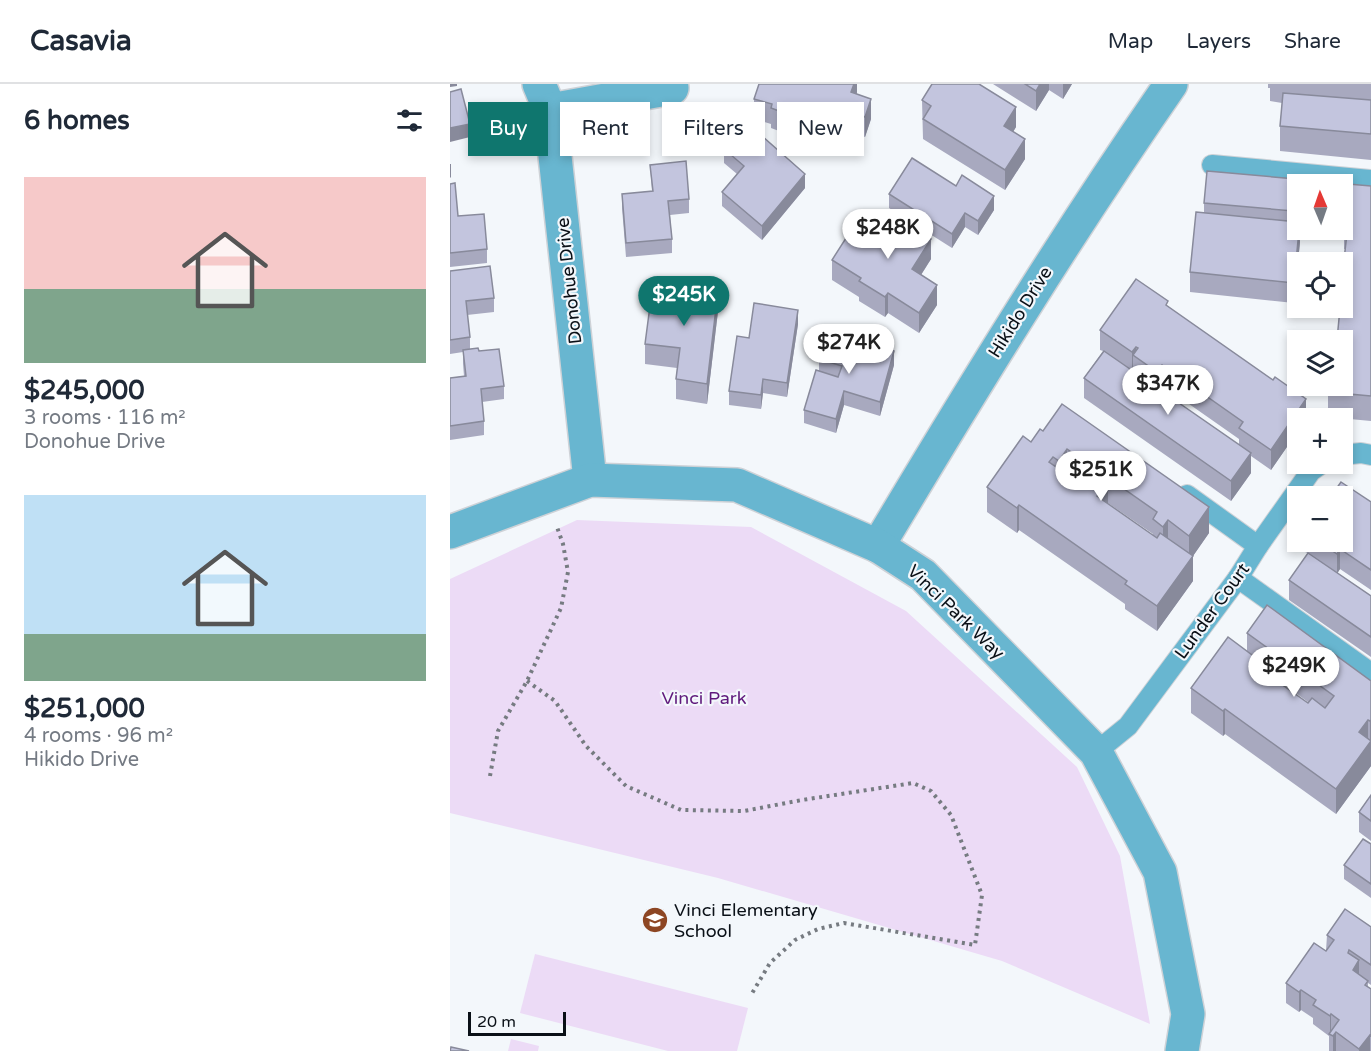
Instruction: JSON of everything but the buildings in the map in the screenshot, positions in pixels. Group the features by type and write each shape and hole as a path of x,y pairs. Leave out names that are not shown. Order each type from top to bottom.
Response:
{"street":[{"name":"Hikido Drive","path":"878,546 994,353 1171,84"},
{"path":"545,97 672,88"},
{"name":"Donohue Drive","path":"545,97 590,480"},
{"name":"Vinci Park Way","path":"450,532 590,480 737,486 878,546 923,575 1096,752 1160,872 1188,1014 1182,1051"}],"lane":[{"path":"1212,165 1371,180"},
{"path":"1353,454 1371,455"},
{"name":"Lunder Court","path":"1096,752 1128,726 1238,578 1309,474"},
{"path":"1171,483 1258,546"},
{"path":"1238,578 1371,673"}],"path":[{"path":"490,776 498,731 526,681 561,608 568,572 563,544 555,524"},
{"path":"526,681 555,701 586,746 626,786 681,810 744,811 913,783 931,791 951,815 982,894 975,945 844,923 818,929 795,940 770,963 751,995"}],"green space":[{"name":"Vinci Park","path":"577,520 751,527 906,611 1077,767 1120,856 1150,1024 1002,961 718,878 450,813 450,579"},
{"path":"535,954 748,1008 737,1051 668,1051 520,1013"},
{"path":"511,1039 539,1046 538,1051 508,1051"}],"place":[{"name":"Vinci Elementary School","path":"655,920"}]}
